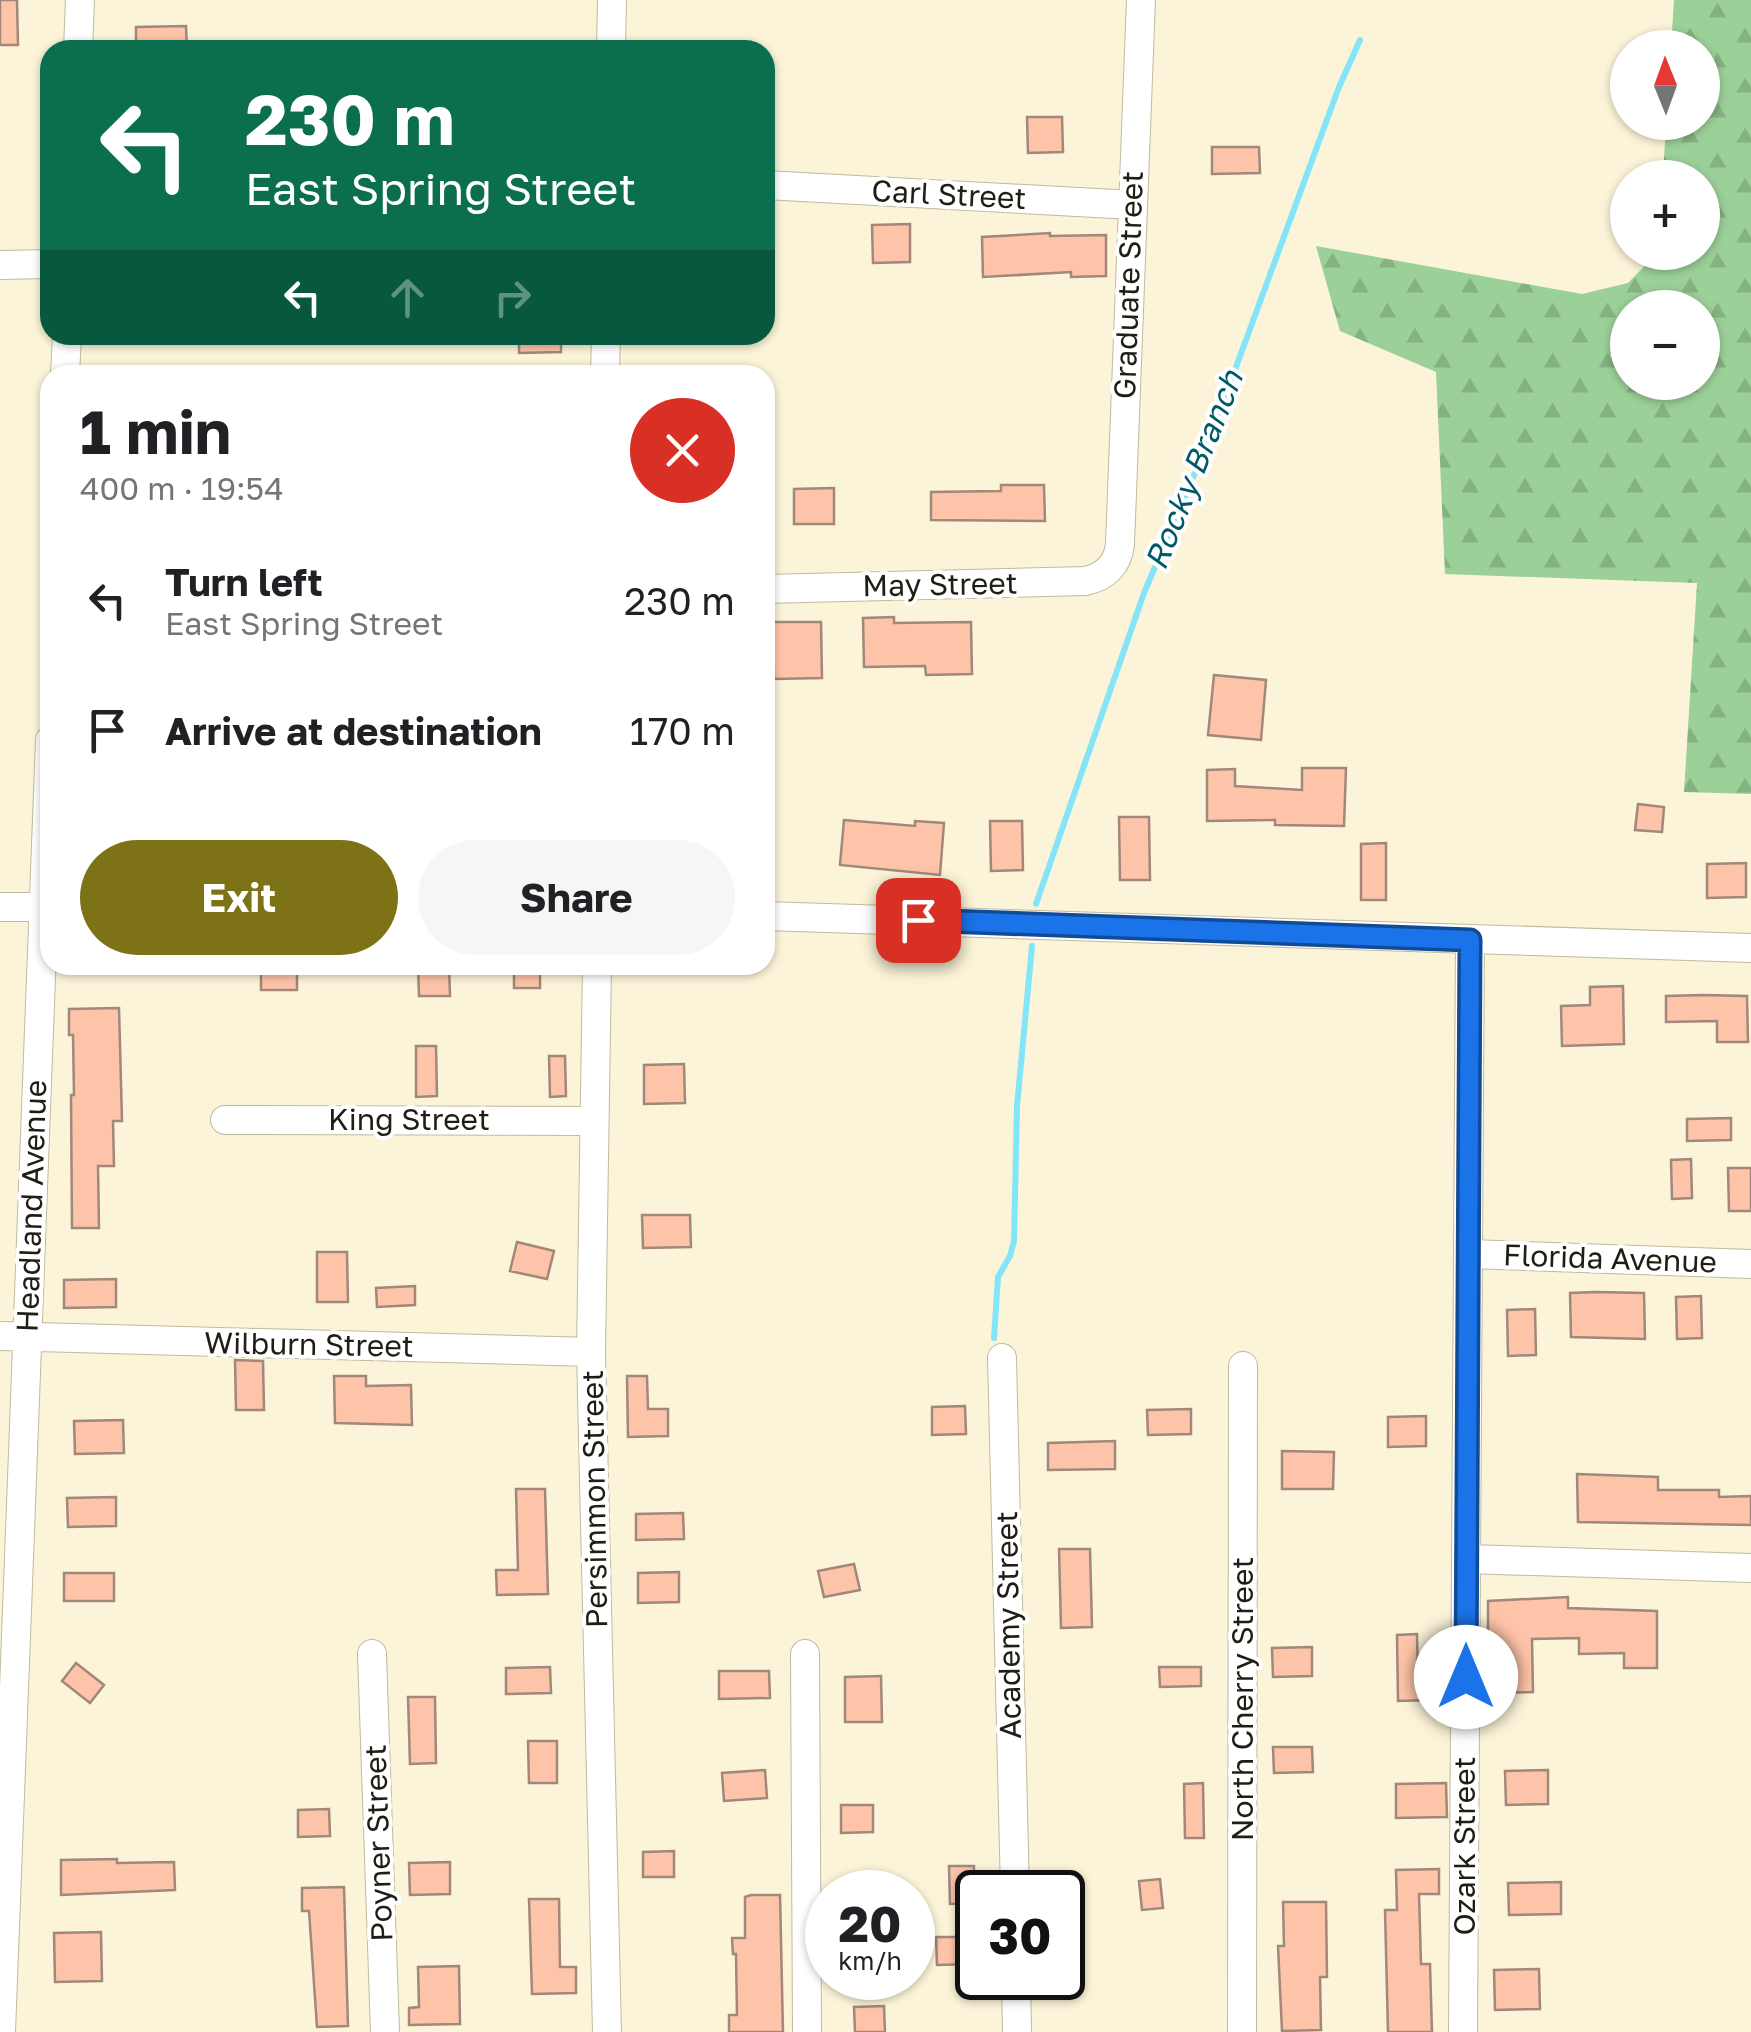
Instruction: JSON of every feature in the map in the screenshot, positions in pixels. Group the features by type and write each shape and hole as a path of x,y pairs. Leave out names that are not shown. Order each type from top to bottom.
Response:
{"street":[{"path":"78,40 80,0"},
{"path":"610,40 612,0"},
{"name":"Graduate Street","path":"1111,569 1120,544 1141,0"},
{"name":"Carl Street","path":"775,186 1132,206"},
{"path":"0,265 40,264"},
{"name":"May Street","path":"775,588 1085,581 1111,569"},
{"path":"0,907 40,907"},
{"path":"775,916 1751,948"},
{"name":"Ozark Street","path":"1463,2032 1470,940"},
{"name":"Headland Avenue","path":"1,2032 13,1337 42,975"},
{"name":"Persimmon Street","path":"597,975 591,1352 607,2032"},
{"name":"King Street","path":"224,1120 594,1121"},
{"name":"Florida Avenue","path":"1470,1254 1751,1264"},
{"name":"Wilburn Street","path":"13,1337 591,1352"},
{"name":"Academy Street","path":"1002,1358 1014,1870"},
{"name":"North Cherry Street","path":"1242,2032 1243,1366"},
{"path":"1467,1558 1751,1568"},
{"name":"Poyner Street","path":"372,1654 385,2032"},
{"path":"805,1654 808,2032"},
{"path":"1016,2000 1017,2032"}],"green space":[{"path":"1674,0 1751,0 1751,794 1684,792 1697,583 1445,574 1436,372 1340,331 1316,246 1582,294 1628,283 1641,270 1720,270 1720,160 1664,160 1665,140 1720,140 1720,30 1672,30"}],"building":[{"path":"0,0 17,0 18,45 0,45"},
{"path":"186,26 187,40 136,40 136,27"},
{"path":"1027,117 1062,117 1063,152 1028,153"},
{"path":"1212,147 1259,147 1260,173 1212,174"},
{"path":"910,224 910,262 873,263 872,225"},
{"path":"1106,235 1106,276 1071,277 1071,272 983,277 982,237"},
{"path":"519,345 561,345 561,352 519,353"},
{"path":"1001,485 1044,485 1045,521 931,520 931,492 1001,491"},
{"path":"834,488 834,524 794,524 794,489"},
{"path":"894,617 894,623 971,622 972,674 926,675 925,666 864,667 863,618"},
{"path":"775,622 821,622 822,678 775,679"},
{"path":"1214,675 1266,680 1261,740 1208,735"},
{"path":"1302,768 1346,768 1344,826 1275,825 1275,820 1207,821 1207,770 1235,769 1235,786 1302,790"},
{"path":"1638,804 1664,807 1662,832 1635,830"},
{"path":"1119,817 1149,817 1150,880 1120,880"},
{"path":"844,820 915,826 915,821 944,823 940,875 840,865"},
{"path":"990,821 1022,821 1023,870 991,871"},
{"path":"1386,843 1386,900 1361,900 1361,844"},
{"path":"1746,863 1746,897 1707,898 1707,864"},
{"path":"261,975 297,975 297,990 261,990"},
{"path":"418,975 449,975 450,996 419,996"},
{"path":"514,975 540,975 540,988 514,988"},
{"path":"1623,986 1624,1044 1562,1046 1561,1006 1590,1005 1590,987"},
{"path":"1666,996 1747,996 1748,1042 1717,1042 1717,1021 1666,1022"},
{"path":"119,1008 122,1121 113,1121 114,1166 98,1166 99,1228 72,1228 74,1095 69,1009"},
{"path":"416,1046 436,1046 437,1096 416,1097"},
{"path":"549,1056 565,1056 566,1096 550,1097"},
{"path":"684,1064 685,1103 644,1104 644,1065"},
{"path":"1731,1118 1731,1140 1687,1141 1687,1119"},
{"path":"1691,1159 1692,1198 1672,1199 1671,1160"},
{"path":"1728,1168 1751,1168 1751,1211 1729,1211"},
{"path":"642,1215 690,1215 691,1247 643,1248"},
{"path":"517,1242 554,1251 547,1279 510,1271"},
{"path":"317,1252 347,1252 348,1302 317,1302"},
{"path":"116,1279 116,1307 64,1308 64,1280"},
{"path":"415,1286 415,1305 377,1307 376,1288"},
{"path":"1570,1293 1644,1293 1645,1339 1571,1337"},
{"path":"1701,1296 1702,1338 1677,1339 1676,1297"},
{"path":"1535,1309 1536,1355 1508,1356 1507,1310"},
{"path":"235,1360 263,1361 264,1410 236,1410"},
{"path":"334,1376 366,1376 366,1386 411,1385 412,1425 335,1423"},
{"path":"627,1376 647,1376 648,1409 668,1409 668,1436 628,1437"},
{"path":"965,1406 966,1434 932,1435 932,1407"},
{"path":"1191,1409 1191,1434 1148,1435 1147,1410"},
{"path":"1426,1416 1426,1446 1388,1447 1388,1417"},
{"path":"123,1420 124,1453 75,1454 74,1421"},
{"path":"1115,1441 1115,1469 1048,1470 1048,1443"},
{"path":"1282,1451 1334,1452 1333,1489 1282,1489"},
{"path":"1577,1474 1658,1477 1658,1490 1719,1490 1719,1497 1751,1496 1751,1525 1578,1522"},
{"path":"516,1489 545,1489 548,1594 497,1595 496,1570 518,1570"},
{"path":"116,1497 116,1526 68,1527 67,1498"},
{"path":"683,1513 684,1539 636,1540 636,1514"},
{"path":"1059,1549 1090,1549 1092,1627 1061,1628"},
{"path":"854,1564 860,1590 824,1597 818,1571"},
{"path":"679,1572 679,1602 638,1603 638,1573"},
{"path":"64,1573 114,1573 114,1601 64,1601"},
{"path":"1568,1597 1568,1608 1657,1611 1657,1668 1624,1668 1624,1653 1579,1654 1579,1638 1532,1639 1533,1692 1488,1693 1488,1601"},
{"path":"1417,1634 1418,1677 1430,1677 1430,1700 1398,1701 1397,1635"},
{"path":"1312,1647 1312,1676 1273,1677 1272,1648"},
{"path":"76,1663 104,1685 90,1703 62,1681"},
{"path":"550,1667 551,1693 506,1694 506,1668"},
{"path":"1159,1667 1201,1667 1201,1686 1160,1687"},
{"path":"719,1671 769,1671 770,1698 719,1699"},
{"path":"881,1676 882,1722 845,1722 845,1677"},
{"path":"408,1697 435,1697 436,1763 410,1764"},
{"path":"528,1741 557,1741 557,1783 529,1783"},
{"path":"1273,1747 1312,1747 1313,1772 1274,1773"},
{"path":"765,1770 767,1798 724,1801 722,1773"},
{"path":"1548,1770 1548,1804 1506,1805 1505,1771"},
{"path":"1203,1783 1204,1838 1185,1838 1184,1784"},
{"path":"1446,1783 1447,1817 1396,1818 1396,1784"},
{"path":"841,1805 873,1805 873,1832 841,1833"},
{"path":"329,1809 330,1836 298,1837 298,1810"},
{"path":"674,1851 674,1877 643,1877 643,1852"},
{"path":"117,1859 117,1863 174,1862 175,1890 61,1895 61,1860"},
{"path":"450,1862 450,1894 410,1895 409,1863"},
{"path":"949,1866 974,1866 974,1870 955,1870 955,1904 950,1904"},
{"path":"1439,1869 1439,1894 1419,1894 1421,1964 1430,1964 1432,2032 1388,2032 1385,1910 1397,1910 1396,1870"},
{"path":"1160,1879 1163,1908 1142,1910 1139,1881"},
{"path":"1561,1882 1561,1914 1509,1915 1508,1883"},
{"path":"344,1887 348,2026 317,2027 309,1911 302,1911 302,1888"},
{"path":"780,1895 783,2032 729,2032 729,2015 737,2015 732,1938 745,1938 745,1897"},
{"path":"529,1899 559,1899 560,1967 576,1967 576,1993 532,1994"},
{"path":"1283,1902 1326,1902 1327,1977 1320,1977 1321,2030 1282,2031 1278,1946 1284,1946"},
{"path":"101,1932 102,1981 55,1982 54,1933"},
{"path":"936,1937 955,1937 955,1964 937,1965"},
{"path":"459,1966 460,2024 409,2025 409,2008 419,2007 418,1967"},
{"path":"1539,1969 1540,2009 1495,2010 1494,1970"},
{"path":"884,2006 885,2032 855,2032 854,2007"}],"waterway":[{"name":"Rocky Branch","path":"1036,904 1144,593 1211,435 1339,87 1360,40"},
{"name":"Rocky Branch","path":"994,1338 998,1277 1014,1241 1017,1106 1032,946"}],"route":[{"path":"918,920 1470,940 1466,1677"}]}
